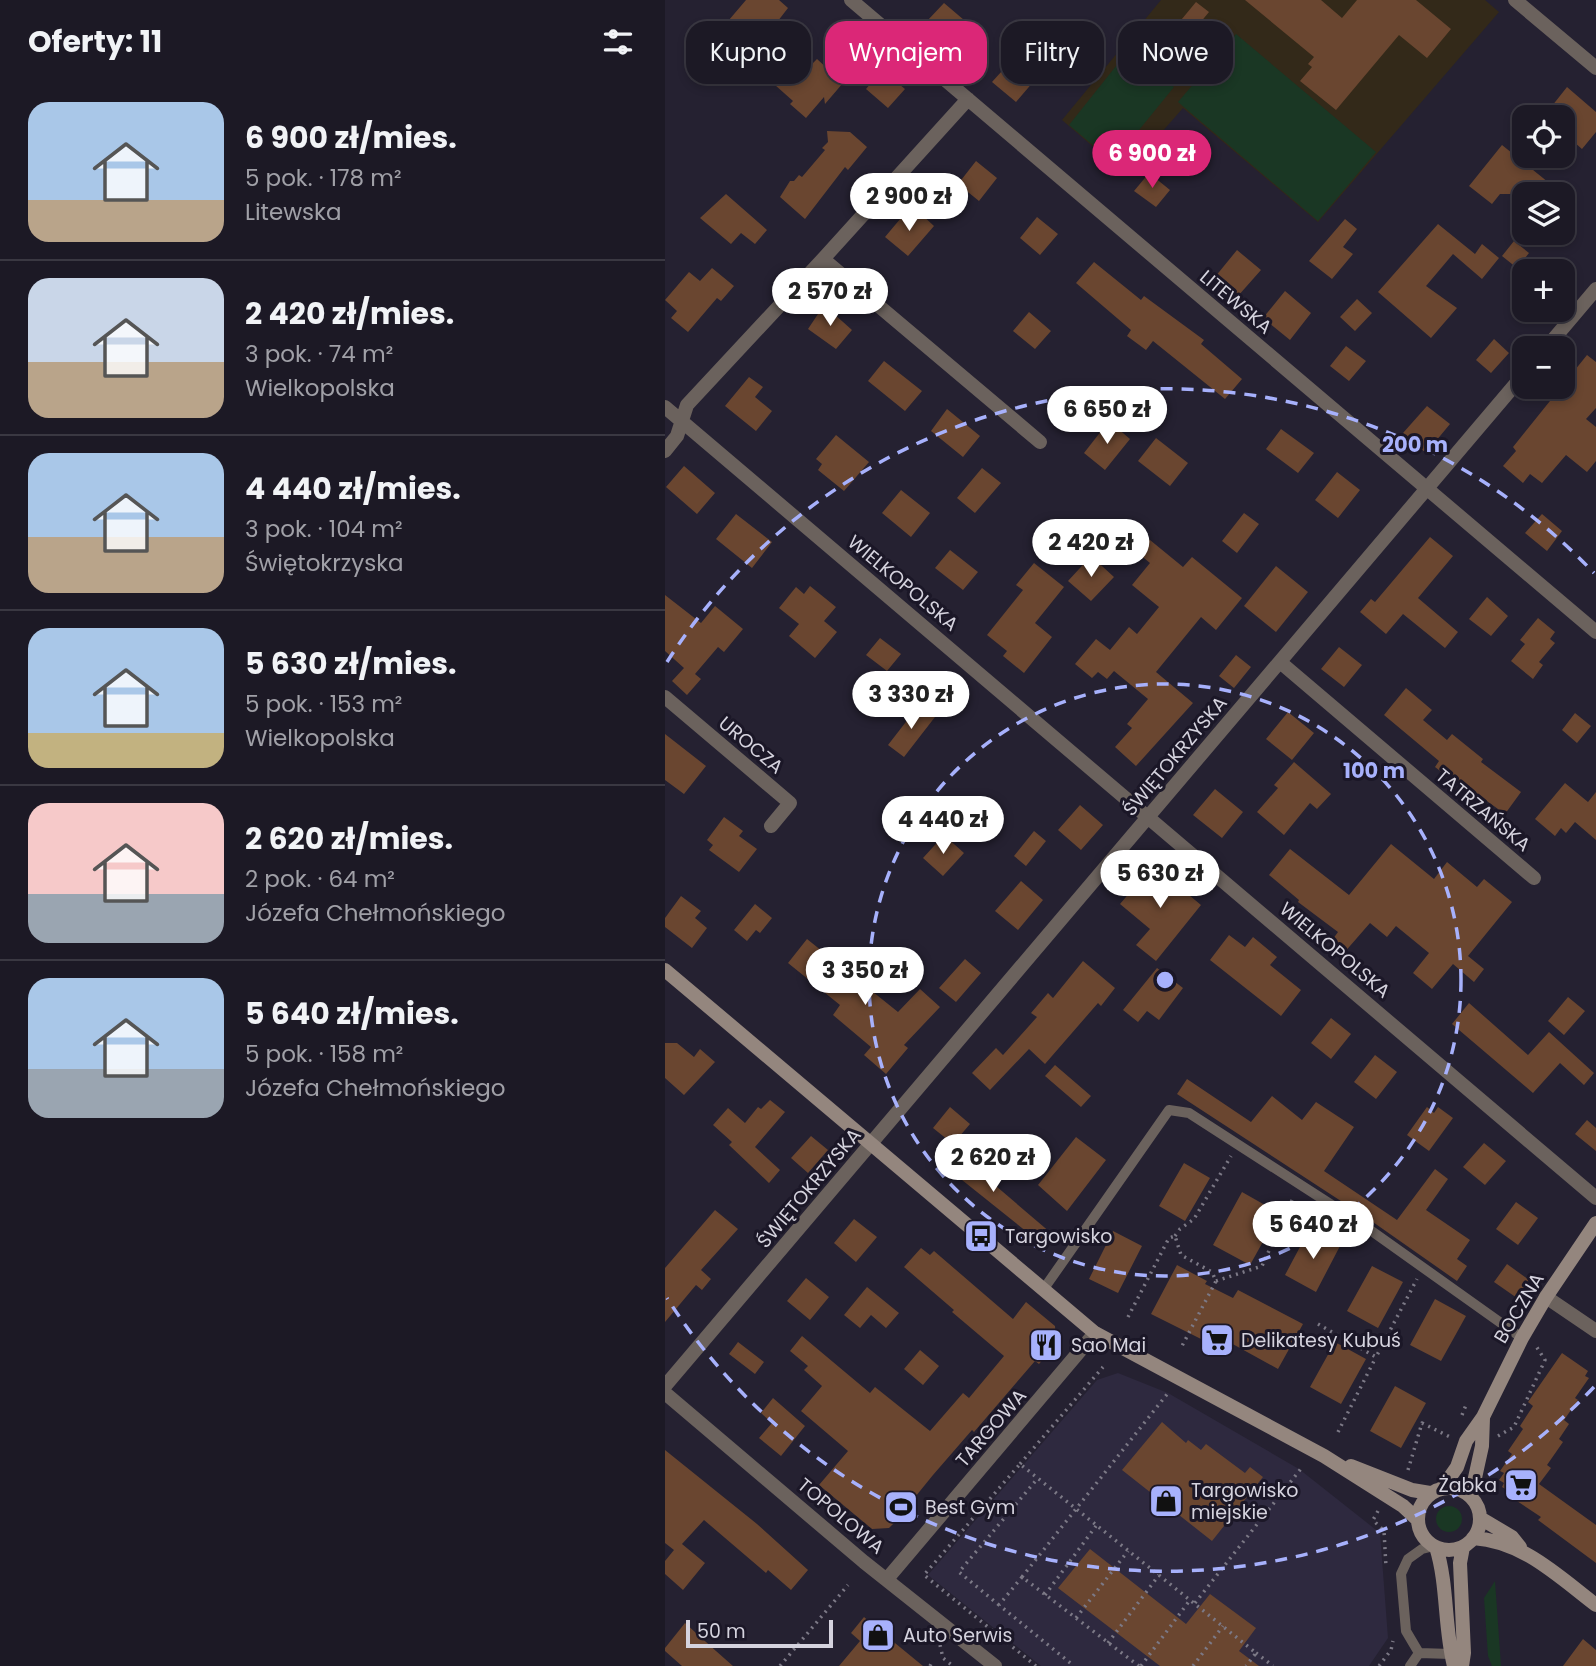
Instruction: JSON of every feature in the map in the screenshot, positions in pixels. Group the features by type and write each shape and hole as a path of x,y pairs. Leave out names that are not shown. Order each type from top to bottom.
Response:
{"street":[{"name":"LITEWSKA","path":"851,0 1596,632"},
{"path":"1515,0 1596,68"},
{"path":"665,451 677,436 687,405 824,259 968,99"},
{"path":"824,259 1040,442"},
{"path":"1556,336 1596,289"},
{"name":"ŚWIĘTOKRZYSKA","path":"665,1386 1512,387"},
{"name":"WIELKOPOLSKA","path":"665,407 1596,1198"},
{"name":"TATRZAŃSKA","path":"1280,662 1534,878"},
{"name":"UROCZA","path":"665,698 790,803 771,826"},
{"path":"665,970 1095,1333 1324,1456 1403,1506 1417,1519 1425,1537 1435,1547 1444,1551 1493,1539 1523,1550"},
{"name":"BOCZNA","path":"1437,1490 1457,1467 1466,1441 1483,1417 1522,1338 1596,1223"},
{"path":"1546,1297 1596,1331"},
{"name":"TARGOWA","path":"887,1579 1095,1333"},
{"name":"TOPOLOWA","path":"665,1393 995,1666"},
{"name":"BOCZNA","path":"1471,1496 1482,1446 1483,1417"},
{"path":"1324,1456 1412,1490 1454,1488 1471,1496 1480,1518 1479,1528 1468,1543 1460,1563 1464,1653 1462,1666"},
{"path":"1417,1519 1423,1500 1437,1490"},
{"path":"1480,1518 1512,1537 1523,1550 1596,1605"},
{"path":"1435,1547 1441,1563 1452,1660"}],"lane":[{"path":"1043,1290 1169,1111 1189,1113 1299,1184 1522,1338"},
{"path":"1435,1547 1422,1549 1408,1559 1401,1574 1406,1631 1419,1653 1452,1660"},
{"path":"1410,1666 1419,1653"}],"path":[{"path":"1128,1317 1169,1238 1194,1219 1230,1157 1241,1146"},
{"path":"1182,1346 1216,1281 1262,1266 1299,1184"},
{"path":"1175,1236 1181,1255 1212,1272 1216,1281"},
{"path":"1338,1432 1423,1268"},
{"path":"1318,1324 1376,1357"},
{"path":"1494,1446 1497,1437 1514,1427 1545,1360 1536,1346 1541,1338"},
{"path":"1036,1666 924,1575 1103,1367"},
{"path":"999,1605 1168,1393"},
{"path":"1461,1416 1466,1405"},
{"path":"1400,1472 1406,1475 1422,1423 1453,1438"},
{"path":"1020,1464 1273,1666"},
{"path":"1021,1577 1140,1666 1303,1466"},
{"path":"1038,1478 958,1572 1074,1666"},
{"path":"1373,1520 1380,1507"},
{"path":"1045,1595 1097,1526"},
{"path":"1076,1618 1128,1551"},
{"path":"1108,1643 1159,1575"},
{"path":"780,1666 848,1585"},
{"path":"1193,1666 1223,1626"},
{"path":"1379,1666 1391,1650 1392,1642"},
{"path":"1246,1666 1256,1653"}],"shaded area":[{"path":"1161,0 1485,0 1499,12 1318,222 1183,108 1125,174 1062,120 1092,84 1104,84 1104,69 1118,52 1118,84 1233,84 1233,21 1144,21"},
{"name":"Targowisko miejskie","path":"1118,1373 1168,1393 1299,1469 1380,1533 1388,1638 1369,1666 1041,1666 928,1575 1097,1380"}],"green space":[{"path":"1236,34 1376,152 1318,221 1178,102 1193,84 1233,84 1233,38"},
{"path":"1118,64 1118,84 1170,84 1174,87 1113,162 1069,125"},
{"path":"1449,1506 1458,1510 1462,1519 1458,1528 1449,1532 1440,1528 1436,1519 1440,1510"},
{"path":"1495,1581 1501,1666 1492,1666 1488,1656 1484,1598"}],"building":[{"path":"746,0 779,0 788,8 778,21 728,21"},
{"path":"1245,0 1321,0 1342,18 1357,0 1416,0 1451,29 1427,58 1399,35 1336,110 1300,81 1312,67 1308,64 1314,57"},
{"path":"1196,2 1209,12 1202,21 1180,21"},
{"path":"944,3 964,20 963,21 927,21"},
{"path":"817,59 825,66 825,84 842,84 825,104 824,97 806,118 790,104 793,101 775,85 811,84 811,63"},
{"path":"1001,72 1001,84 1031,84 1016,102 992,82"},
{"path":"870,84 899,84 905,89 888,108 866,89"},
{"path":"1567,87 1596,112 1596,132 1582,149 1575,143 1575,105 1553,105"},
{"path":"827,131 850,132 867,147 848,170 845,167 805,219 780,197 790,181 794,181 799,175 802,177 825,150 822,148 828,142"},
{"path":"1502,145 1512,153 1512,168 1530,168 1547,182 1512,182 1512,194 1500,194 1492,204 1469,186"},
{"path":"976,161 997,178 979,201 958,184"},
{"path":"1149,173 1170,190 1156,207 1134,191"},
{"path":"726,194 767,230 755,244 741,233 731,244 700,218"},
{"path":"906,212 914,219 920,213 934,226 908,256 885,237"},
{"path":"1037,217 1058,234 1040,255 1020,238"},
{"path":"1345,219 1357,229 1343,247 1353,254 1332,279 1309,261"},
{"path":"1438,224 1475,254 1482,244 1499,258 1482,279 1453,254 1426,286 1457,308 1431,338 1378,292"},
{"path":"1512,244 1519,245 1529,253 1524,259 1512,259 1512,264 1502,256"},
{"path":"1237,250 1261,270 1238,296 1215,277"},
{"path":"1094,262 1141,300 1144,296 1204,340 1201,344 1242,379 1225,399 1153,341 1146,350 1127,336 1131,330 1076,283"},
{"path":"712,268 734,286 721,301 717,298 688,332 671,318 677,311 665,300 689,272 700,281"},
{"path":"1285,291 1311,313 1290,340 1263,318"},
{"path":"1357,299 1372,313 1355,331 1340,317"},
{"path":"824,305 852,330 836,349 808,329"},
{"path":"1029,312 1051,331 1035,349 1013,331"},
{"path":"1494,339 1509,353 1491,373 1476,360"},
{"path":"1346,346 1366,361 1349,381 1330,366"},
{"path":"1587,355 1596,362 1596,408 1586,419 1596,427 1596,461 1587,472 1566,455 1542,483 1530,474 1523,483 1503,466 1516,451 1513,447 1552,399 1575,399 1575,370"},
{"path":"884,361 922,391 905,411 868,381"},
{"path":"749,377 763,387 755,397 772,411 756,431 725,406"},
{"path":"1427,406 1450,424 1426,453 1403,433"},
{"path":"947,409 980,436 963,457 931,431"},
{"path":"1109,421 1130,439 1105,470 1084,453"},
{"path":"1281,429 1314,453 1298,473 1266,449"},
{"path":"836,435 869,462 844,491 818,470 822,464 816,459"},
{"path":"1156,438 1188,463 1170,486 1138,461"},
{"path":"684,466 715,493 697,514 666,487"},
{"path":"982,468 1001,483 975,513 957,498"},
{"path":"1337,472 1360,490 1338,518 1315,500"},
{"path":"901,490 930,513 911,537 882,513"},
{"path":"1244,513 1259,524 1237,553 1222,541"},
{"path":"736,514 772,542 752,568 716,539"},
{"path":"1542,514 1562,531 1547,551 1525,533"},
{"path":"1128,522 1183,567 1192,557 1242,598 1216,630 1201,617 1156,672 1193,703 1136,766 1115,747 1132,728 1127,724 1148,699 1114,671 1107,679 1098,672 1092,678 1075,664 1096,639 1110,650 1129,627 1137,634 1159,607 1132,585 1150,563 1117,536"},
{"path":"1430,537 1453,556 1418,598 1458,632 1445,648 1403,614 1386,634 1360,612 1371,599 1375,602"},
{"path":"950,550 978,572 963,590 935,568"},
{"path":"1091,556 1114,577 1091,601 1068,581"},
{"path":"1034,563 1064,587 1035,623 1052,637 1024,673 1003,656 1007,651 987,635 1023,590 1016,585"},
{"path":"1276,566 1308,592 1276,632 1244,606"},
{"path":"810,586 836,607 824,621 837,632 815,658 789,636 799,624 779,608 796,587 804,594"},
{"path":"665,595 701,623 715,606 743,629 724,652 718,647 695,674 701,679 687,695 672,681 684,668 665,651"},
{"path":"1487,597 1508,616 1491,636 1469,619"},
{"path":"1538,618 1555,632 1550,639 1555,643 1539,662 1543,665 1533,679 1511,661 1525,644 1520,640"},
{"path":"880,638 901,654 887,671 866,655"},
{"path":"1339,647 1362,665 1344,687 1321,669"},
{"path":"1236,655 1251,667 1234,688 1219,676"},
{"path":"1406,688 1432,710 1423,720 1447,740 1452,734 1483,759 1481,762 1521,792 1505,814 1463,784 1461,787 1435,767 1439,761 1384,715"},
{"path":"919,705 935,717 904,757 888,745"},
{"path":"1288,712 1314,733 1292,760 1266,739"},
{"path":"1575,713 1591,726 1577,743 1562,730"},
{"path":"665,734 706,766 684,794 665,780"},
{"path":"1294,762 1331,794 1317,809 1310,803 1284,835 1257,812 1278,788 1274,785"},
{"path":"1565,783 1588,802 1596,792 1596,840 1575,822 1566,833 1561,828 1555,836 1535,819"},
{"path":"1215,789 1243,812 1222,838 1193,815"},
{"path":"1080,805 1103,825 1081,850 1058,830"},
{"path":"724,817 743,831 739,836 757,849 739,872 709,850 713,845 707,840"},
{"path":"1034,831 1046,841 1026,866 1014,856"},
{"path":"944,835 964,853 943,876 923,858"},
{"path":"1391,844 1434,879 1447,862 1477,887 1484,879 1512,902 1468,956 1484,969 1474,982 1453,964 1432,989 1413,973 1429,953 1396,926 1387,937 1370,923 1343,954 1330,943 1338,932 1298,902 1299,900 1269,875 1290,849 1349,895"},
{"path":"1153,865 1201,905 1156,961 1136,945 1150,929 1120,904"},
{"path":"1021,881 1043,900 1018,930 995,911"},
{"path":"681,896 701,911 695,918 707,928 692,948 665,927 665,918"},
{"path":"755,904 772,918 760,933 756,930 747,941 734,930"},
{"path":"1229,935 1245,947 1253,937 1277,957 1270,965 1301,990 1281,1016 1210,960"},
{"path":"807,939 898,1012 920,989 940,1007 904,1045 908,1048 886,1074 864,1055 871,1047 833,1015 840,1005 788,963"},
{"path":"965,959 981,973 956,1002 939,988"},
{"path":"1083,961 1115,988 1101,1006 1098,1003 1045,1064 1029,1049 990,1090 972,1073 996,1048 1003,1055 1037,1017 1031,1013 1048,993 1053,998"},
{"path":"1157,968 1183,988 1159,1020 1147,1011 1138,1022 1123,1010"},
{"path":"1568,997 1585,1011 1564,1035 1548,1021"},
{"path":"1469,1003 1528,1055 1549,1032 1594,1073 1584,1085 1560,1063 1533,1093 1452,1024"},
{"path":"1331,1018 1351,1034 1331,1059 1311,1043"},
{"path":"665,1043 677,1043 694,1057 700,1049 715,1062 684,1095 665,1078"},
{"path":"1375,1055 1397,1072 1376,1099 1354,1082"},
{"path":"1055,1065 1091,1096 1081,1107 1045,1076"},
{"path":"1187,1079 1251,1122 1272,1096 1302,1120 1316,1102 1354,1127 1324,1171 1397,1220 1435,1169 1448,1179 1426,1210 1470,1240 1457,1259 1467,1266 1457,1281 1370,1220 1177,1094"},
{"path":"770,1100 785,1112 755,1147 780,1170 769,1183 729,1145 732,1142 713,1125 728,1108 745,1123 758,1107 761,1109"},
{"path":"950,1107 970,1124 953,1144 933,1128"},
{"path":"1427,1107 1434,1113 1438,1107 1453,1118 1429,1151 1407,1135"},
{"path":"1587,1120 1596,1128 1596,1151 1575,1134"},
{"path":"811,1136 828,1150 808,1173 791,1158"},
{"path":"1076,1137 1106,1160 1067,1211 1038,1185"},
{"path":"1484,1143 1506,1161 1485,1185 1463,1167"},
{"path":"949,1146 1051,1233 1042,1244 937,1160"},
{"path":"1184,1163 1210,1178 1185,1221 1159,1206"},
{"path":"1242,1192 1279,1213 1250,1265 1213,1245"},
{"path":"1516,1202 1538,1218 1518,1245 1496,1229"},
{"path":"715,1210 738,1229 701,1270 711,1279 702,1290 696,1285 665,1322 665,1268"},
{"path":"854,1219 877,1237 856,1262 834,1243"},
{"path":"1309,1230 1340,1246 1316,1292 1285,1275"},
{"path":"1113,1231 1142,1246 1118,1293 1089,1279"},
{"path":"921,1248 930,1255 934,1251 1013,1319 1026,1302 1055,1326 1055,1345 1039,1364 1035,1361 974,1432 972,1430 894,1523 889,1528 872,1529 819,1485 848,1451 801,1411 822,1386 804,1370 808,1366 790,1351 802,1336 870,1393 875,1387 930,1431 963,1393 969,1398 1004,1356 904,1267"},
{"path":"1507,1264 1529,1280 1517,1298 1494,1282"},
{"path":"1177,1265 1207,1281 1205,1284 1233,1298 1238,1290 1303,1324 1278,1369 1229,1342 1225,1351 1151,1314"},
{"path":"1372,1266 1403,1282 1378,1328 1347,1311"},
{"path":"806,1278 829,1297 810,1320 787,1301"},
{"path":"867,1287 899,1313 886,1328 871,1315 860,1328 844,1315"},
{"path":"1435,1299 1466,1316 1441,1361 1410,1345"},
{"path":"738,1342 764,1362 755,1374 729,1354"},
{"path":"1335,1342 1366,1359 1341,1404 1310,1387"},
{"path":"920,1350 939,1366 923,1385 904,1369"},
{"path":"1562,1353 1588,1371 1585,1376 1589,1378 1564,1420 1569,1424 1559,1439 1563,1442 1547,1465 1551,1468 1539,1484 1596,1525 1596,1563 1538,1520 1541,1517 1505,1493 1507,1490 1502,1487 1504,1483 1499,1480 1504,1473 1500,1471 1512,1454 1508,1451 1523,1429 1520,1426 1533,1406 1528,1402"},
{"path":"1395,1386 1426,1403 1401,1448 1370,1431"},
{"path":"773,1398 805,1426 781,1456 759,1438 772,1423 761,1413"},
{"path":"1162,1422 1186,1443 1188,1440 1201,1450 1206,1444 1245,1473 1250,1467 1263,1477 1212,1541 1122,1470"},
{"path":"665,1450 757,1524 808,1570 791,1590 768,1570 766,1573 704,1520 682,1544 705,1563 683,1590 665,1574 665,1561 674,1550 665,1543"},
{"path":"1090,1549 1186,1624 1210,1594 1256,1628 1239,1651 1259,1666 1160,1666 1058,1588"},
{"path":"864,1617 923,1666 839,1666 860,1641 851,1633"},
{"path":"685,1623 733,1666 682,1666 665,1651"},
{"path":"1583,1639 1596,1650 1596,1666 1563,1666"}],"place":[{"name":"Targowisko","path":"981,1236"},
{"name":"Delikatesy Kubuś","path":"1217,1340"},
{"name":"Sao Mai","path":"1046,1345"},
{"name":"Żabka","path":"1521,1485"},
{"name":"Targowisko miejskie","path":"1166,1501"},
{"name":"Best Gym","path":"901,1507"},
{"name":"Auto Serwis","path":"878,1635"}]}
